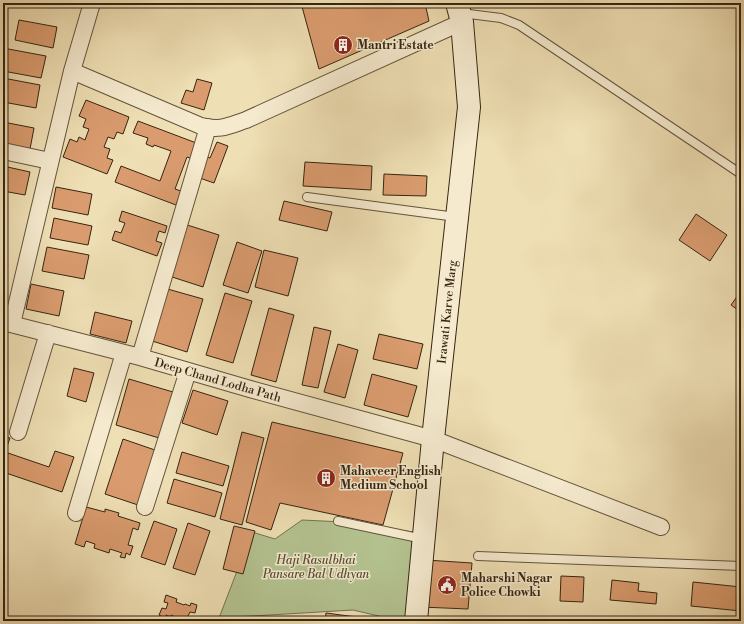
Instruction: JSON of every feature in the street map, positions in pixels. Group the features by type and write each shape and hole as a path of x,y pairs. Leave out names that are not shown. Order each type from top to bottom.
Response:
{"main road":[{"name":"Irawati Karve Marg","path":"416,621 433,440 469,107 459,12"}],"street":[{"path":"8,323 72,71 92,3"},
{"path":"72,71 208,128 213,129 227,127 246,120 459,12"},
{"path":"140,357 208,128"},
{"path":"3,151 50,161"},
{"name":"Deep Chand Lodha Path","path":"8,323 140,357 433,440 661,527"},
{"path":"18,432 48,333"},
{"path":"76,513 124,353"},
{"path":"145,507 188,371"}],"lane":[{"path":"459,12 501,18 519,25 741,174"},
{"path":"307,198 457,218"},
{"path":"338,522 424,540"},
{"path":"478,556 741,566"}],"green space":[{"name":"Haji Rasulbhai Pansare Bal Udhyan","path":"302,520 344,522 420,533 409,621 400,621 353,610 219,618 252,532 275,539"}],"building":[{"name":"Mantri Estate","path":"301,3 425,3 429,21 319,69"},
{"path":"19,20 57,27 53,48 15,40"},
{"path":"3,48 46,56 41,78 3,71"},
{"path":"3,78 40,85 36,108 3,102"},
{"path":"197,79 212,83 204,110 181,103 186,90 193,92"},
{"path":"86,100 129,117 123,134 117,132 114,139 108,137 104,147 110,149 107,158 113,160 107,174 63,157 70,139 77,142 79,137 85,140 89,129 83,127 86,119 79,116"},
{"path":"138,121 199,144 193,159 187,157 175,189 181,191 176,205 115,182 121,166 160,181 171,151 146,144 148,138 133,133"},
{"path":"3,122 34,128 30,149 3,144"},
{"path":"217,142 228,146 214,183 194,176 202,155 210,158"},
{"path":"305,162 372,166 371,190 303,186"},
{"path":"3,166 30,172 25,195 3,191"},
{"path":"384,174 427,176 426,196 383,195"},
{"path":"56,187 92,194 88,215 52,208"},
{"path":"284,201 332,212 327,231 279,220"},
{"path":"122,211 167,226 165,233 159,231 156,241 162,243 157,256 112,240 115,231 121,233 125,223 119,221"},
{"path":"696,214 727,235 710,261 679,240"},
{"path":"54,218 92,226 88,245 50,238"},
{"path":"184,224 219,235 203,287 169,276"},
{"path":"237,242 262,251 248,293 223,285"},
{"path":"47,247 89,255 84,279 42,271"},
{"path":"264,250 298,258 288,296 255,287"},
{"path":"31,284 64,291 59,316 26,309"},
{"path":"164,288 203,299 187,352 149,340"},
{"path":"741,291 741,312 731,305"},
{"path":"225,293 252,301 233,363 206,355"},
{"path":"269,308 294,315 276,382 251,375"},
{"path":"95,312 132,321 126,343 90,334"},
{"path":"314,327 331,331 318,388 302,385"},
{"path":"379,334 423,344 417,369 373,359"},
{"path":"338,344 358,350 345,398 324,392"},
{"path":"74,368 94,373 86,402 67,396"},
{"path":"372,374 417,386 408,417 364,405"},
{"path":"129,379 173,392 159,438 116,425"},
{"path":"193,390 228,401 217,435 182,423"},
{"name":"Mahaveer English Medium School","path":"272,422 403,453 383,525 280,503 271,530 246,522"},
{"path":"242,432 264,438 242,525 220,519"},
{"path":"741,435 741,447 736,443"},
{"path":"3,436 10,438 5,452 49,467 55,451 74,457 62,492 3,472"},
{"path":"123,439 155,450 138,505 105,494"},
{"path":"182,452 229,466 223,486 176,473"},
{"path":"174,479 222,493 215,517 167,503"},
{"path":"86,507 105,512 105,509 119,513 118,516 140,523 138,530 133,528 128,545 133,546 130,555 126,553 125,558 120,557 122,553 110,549 109,553 94,548 95,544 86,541 84,547 75,544"},
{"path":"154,521 177,529 165,565 141,557"},
{"path":"188,523 210,531 195,575 173,568"},
{"path":"234,526 255,531 243,574 223,569"},
{"name":"Maharshi Nagar Police Chowki","path":"426,560 472,563 468,609 421,607"},
{"path":"561,576 584,577 583,602 560,601"},
{"path":"612,580 639,583 638,591 657,593 656,604 610,600"},
{"path":"693,582 741,587 741,611 691,606"},
{"path":"166,595 177,599 176,602 184,605 190,606 191,603 197,605 195,613 190,612 187,618 193,619 192,621 183,621 171,615 171,617 166,615 165,618 159,615 162,608 166,609 168,603 164,602"},
{"path":"326,613 387,621 325,621"}],"place":[{"name":"Mantri Estate","path":"343,45"},
{"name":"Mahaveer English Medium School","path":"326,478"},
{"name":"Maharshi Nagar Police Chowki","path":"447,585"}]}
